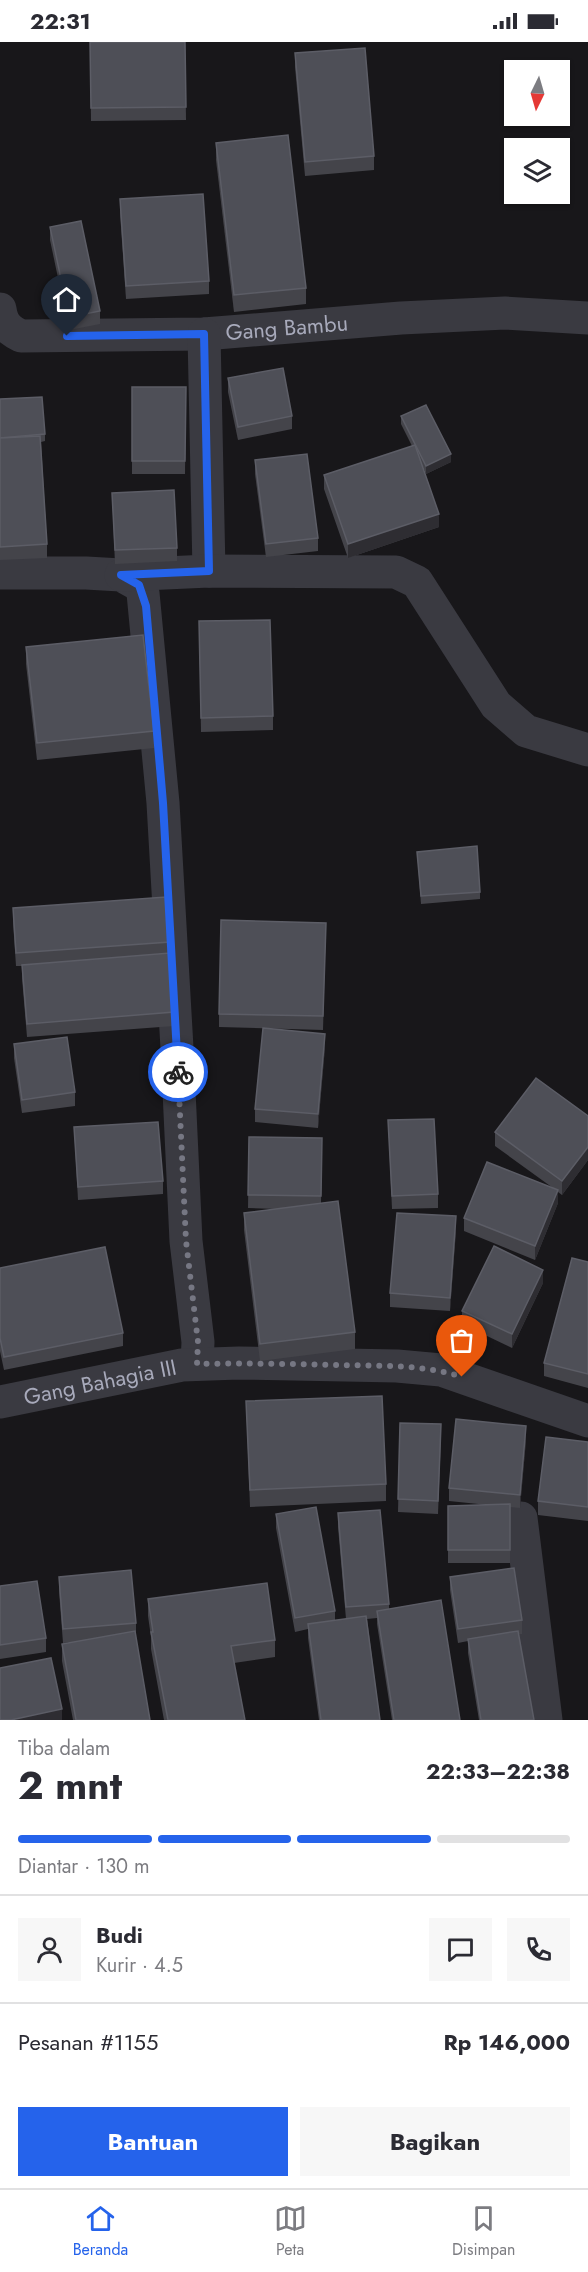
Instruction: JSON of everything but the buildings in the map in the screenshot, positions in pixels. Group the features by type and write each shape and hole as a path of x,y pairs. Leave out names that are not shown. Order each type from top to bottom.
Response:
{"street":[{"name":"Gang Bambu","path":"0,309 2,320 9,330 21,336 204,334 401,318 505,313 588,318"},
{"path":"204,334 209,571"},
{"path":"0,573 121,575 209,571 396,572 417,582 496,705 526,731 588,750"},
{"path":"121,575 139,585 146,606 163,803 186,1241 198,1342 197,1364"},
{"name":"Gang Bahagia III","path":"0,1402 182,1365 238,1363 386,1366 441,1370 588,1421"},
{"path":"521,1518 546,1720"}],"way so far":[{"path":"178,1072 186,1241 198,1342 197,1364 398,1366 441,1370 462,1377"}],"route":[{"path":"67,336 204,334 209,571 121,575 139,585 146,606 163,803 178,1072"}]}
